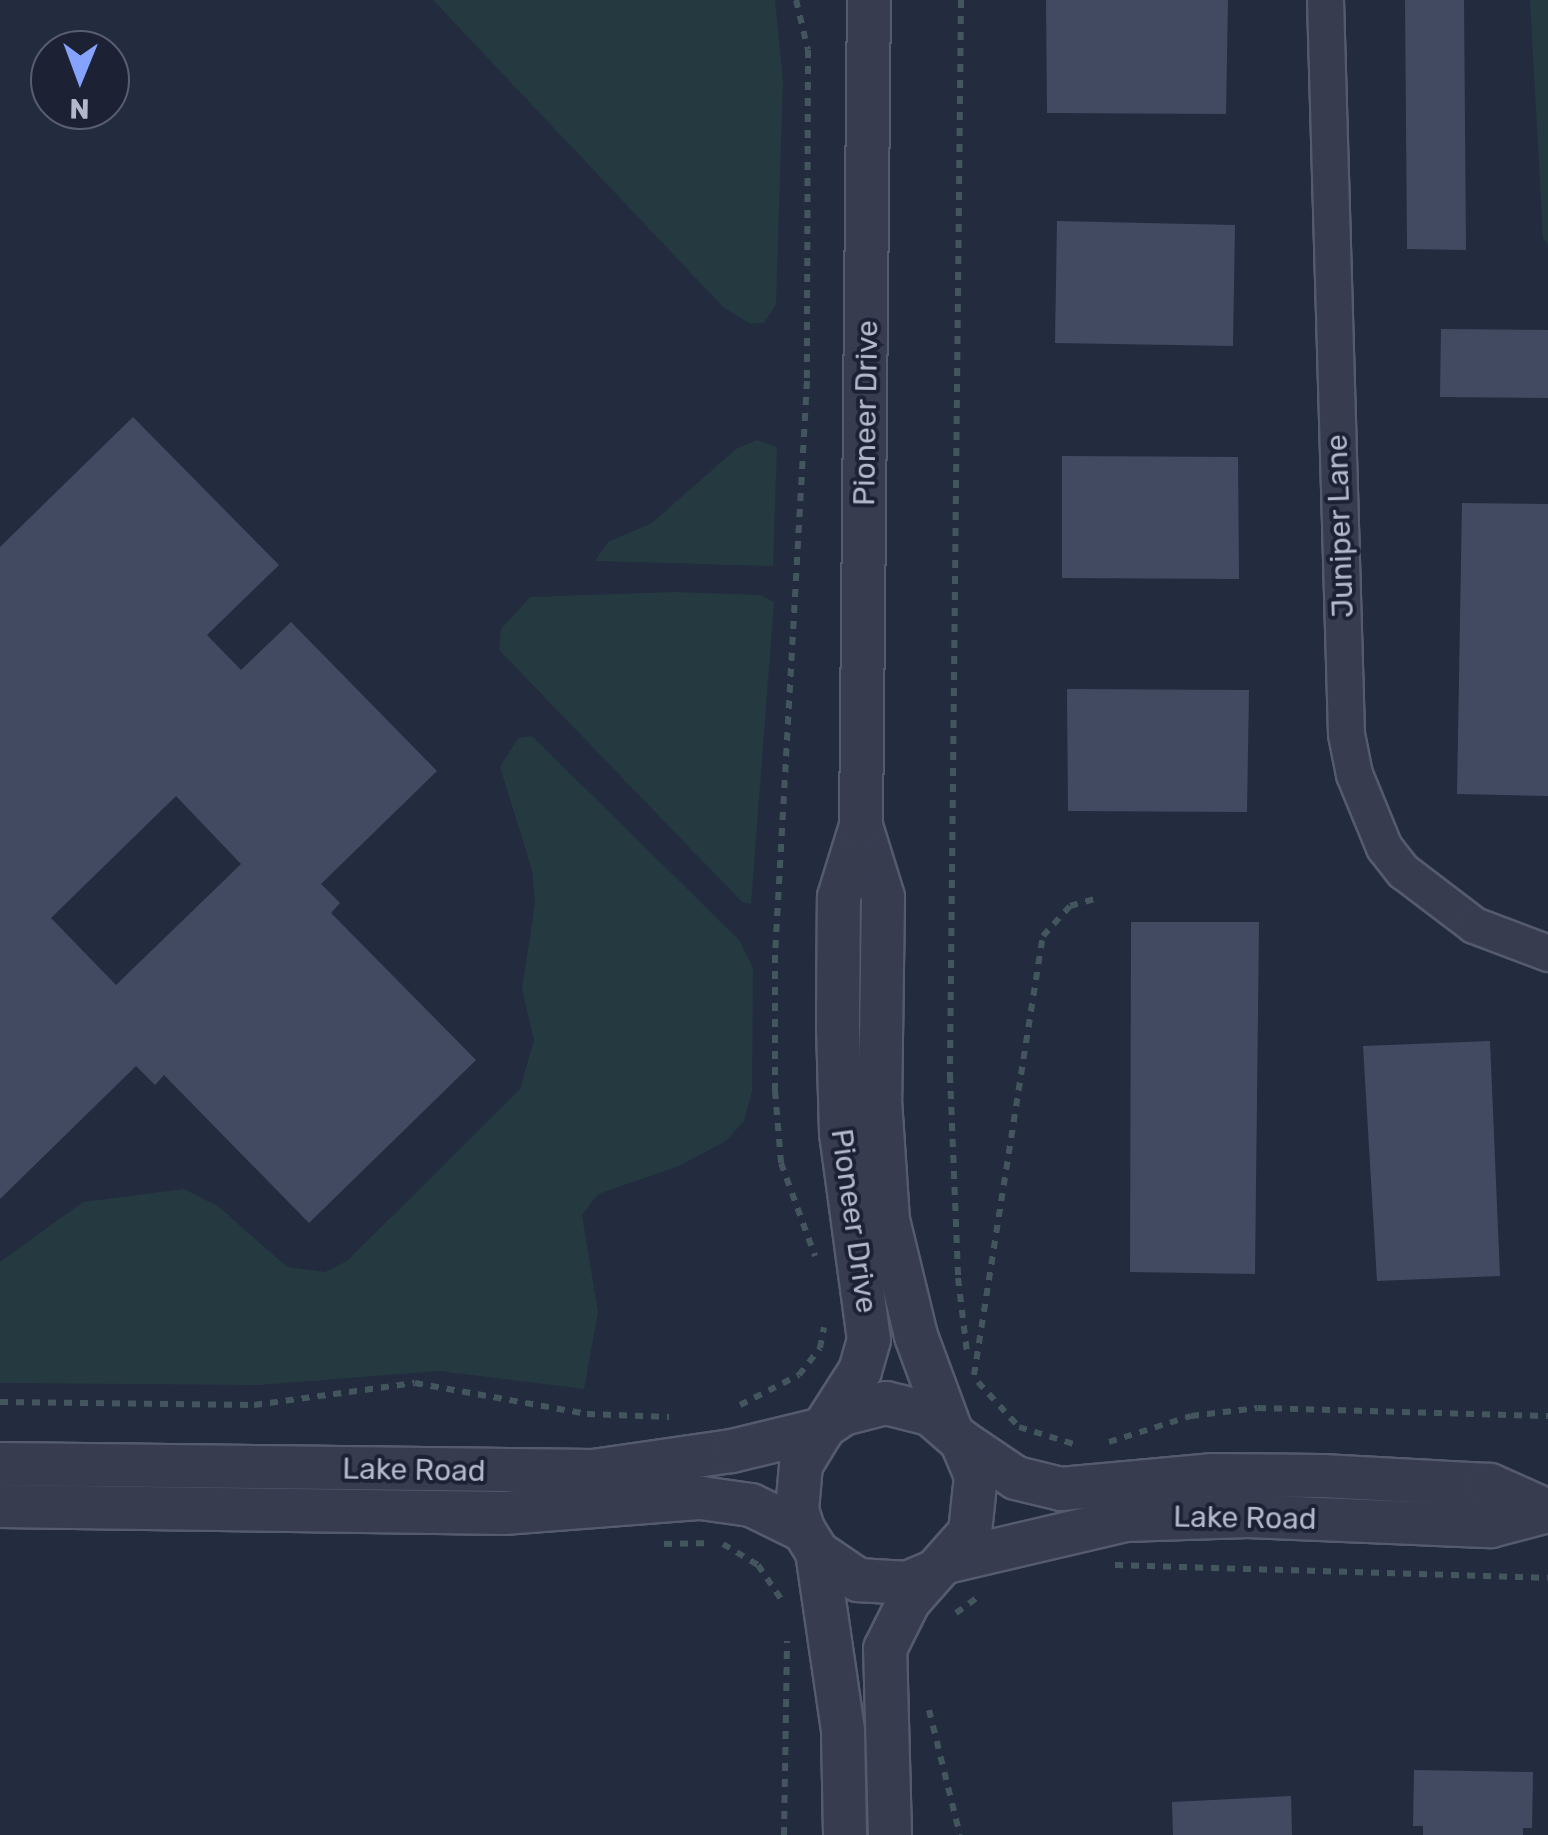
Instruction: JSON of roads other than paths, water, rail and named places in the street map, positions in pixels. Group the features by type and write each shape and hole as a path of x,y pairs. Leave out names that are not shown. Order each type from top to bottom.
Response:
{"street":[{"name":"Pioneer Drive","path":"824,1428 860,1371 868,1340 838,1081 839,898 861,826 869,0"},
{"name":"Juniper Lane","path":"1325,0 1346,734 1354,774 1384,847 1403,872 1474,924 1548,953"},
{"name":"Pioneer Drive","path":"861,826 883,897 880,1100 888,1220 916,1336 956,1435"},
{"path":"845,1835 843,1731 798,1476 824,1428 864,1406 886,1403 919,1410 956,1435 978,1495 970,1532 896,1620 885,1649 890,1835"},
{"name":"Lake Road","path":"0,1464 593,1471 732,1451 824,1428"},
{"name":"Lake Road","path":"956,1435 1016,1478 1061,1489 1212,1475 1322,1476 1490,1486 1548,1511"},
{"name":"Lake Road","path":"0,1506 504,1513 701,1498 751,1505 810,1542"},
{"name":"Lake Road","path":"938,1568 1124,1520 1233,1516 1491,1526 1548,1511"},
{"path":"810,1542 870,1582 907,1583 938,1568"}]}
